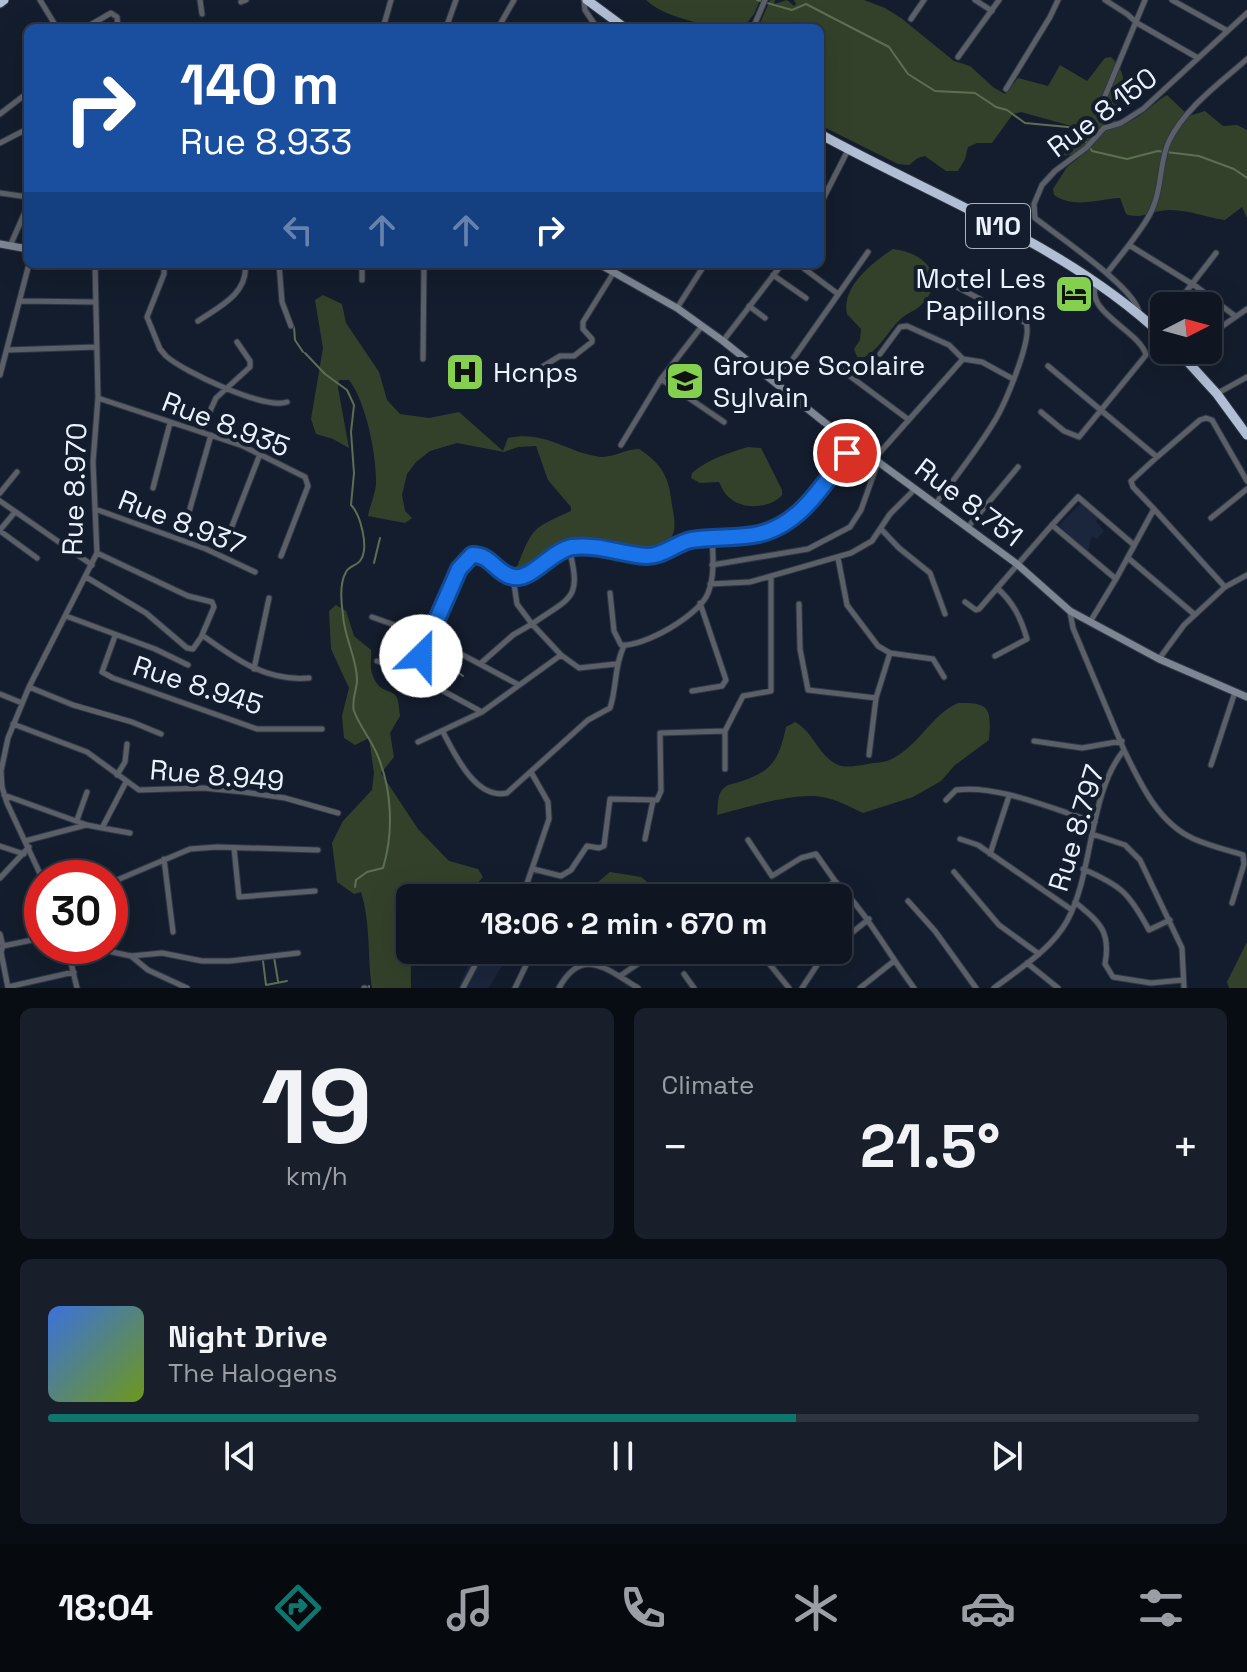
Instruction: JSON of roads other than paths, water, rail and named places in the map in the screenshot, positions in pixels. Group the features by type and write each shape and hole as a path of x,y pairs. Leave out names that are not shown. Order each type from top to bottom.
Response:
{"highway":[{"path":"586,0 619,24"},
{"name":"N10","path":"824,136 1021,237 1097,283 1150,324"},
{"path":"1193,364 1247,435"}],"main road":[{"path":"0,244 24,248"},
{"name":"Rue 8.751","path":"606,268 677,308 723,341 853,444 1017,564 1070,611 1159,659 1247,697"}],"street":[{"path":"40,0 55,24"},
{"path":"200,0 202,14"},
{"path":"384,24 391,0"},
{"path":"447,24 456,0"},
{"path":"500,24 514,0"},
{"path":"586,0 585,10 594,24"},
{"path":"755,24 765,0"},
{"path":"911,19 924,0"},
{"path":"975,0 992,11"},
{"path":"958,57 999,0"},
{"path":"1006,89 1058,0"},
{"path":"1105,0 1137,23 1198,58"},
{"path":"1105,96 1145,0"},
{"path":"1172,0 1226,30"},
{"path":"92,24 111,13 117,17 118,24"},
{"name":"Rue 8.150","path":"1139,314 1139,307 1126,290 1035,218 1034,204 1042,185 1055,171 1094,140 1104,128 1121,123 1143,109 1247,13"},
{"path":"1107,273 1147,221 1156,201 1164,152 1173,133 1214,88 1247,59"},
{"path":"0,114 24,96"},
{"path":"0,143 24,132"},
{"path":"824,197 848,150"},
{"path":"0,193 24,196"},
{"path":"10,246 24,214"},
{"path":"1129,245 1192,284 1235,316"},
{"path":"776,383 868,252"},
{"path":"1186,292 1216,253"},
{"path":"0,375 28,268"},
{"name":"Rue 8.970","path":"34,860 3,794 1,771 8,738 29,687 97,553 93,462 98,398 95,268"},
{"path":"164,268 147,317 160,349 171,360 224,389 275,404 287,402"},
{"path":"198,321 232,298 244,284 246,268"},
{"path":"279,268 282,302 291,326"},
{"path":"362,268 362,280"},
{"path":"423,359 424,268"},
{"path":"677,308 702,268"},
{"path":"723,341 779,268"},
{"path":"803,268 838,294"},
{"path":"524,378 560,356 574,356 592,342 583,329 583,322 614,272"},
{"path":"773,275 806,298"},
{"path":"1041,412 1064,431 1079,437 1146,353 1099,305 1094,289 1097,283"},
{"path":"936,503 994,421 1013,379 1028,328 1026,323 957,287"},
{"path":"19,301 95,302"},
{"path":"749,306 765,318"},
{"path":"1222,326 1247,309"},
{"path":"621,445 661,379 702,326"},
{"path":"880,354 900,327 907,326 949,345 963,359 982,362 1013,379"},
{"path":"201,431 216,398 251,364 237,342"},
{"path":"7,350 97,347"},
{"path":"712,565 808,549 850,527 861,510 876,460 963,359"},
{"path":"835,365 909,420"},
{"path":"1048,366 1157,457"},
{"path":"1217,394 1247,377"},
{"path":"661,379 724,422"},
{"name":"Rue 8.935","path":"98,398 201,431 260,454 307,480 308,486 281,556"},
{"path":"1225,587 1133,487 1132,478 1193,425 1206,418 1218,427 1247,481"},
{"path":"153,488 170,423"},
{"path":"189,512 211,435"},
{"path":"513,577 526,574 556,552 569,548 592,547 649,556 688,540 757,535 794,518 811,501 853,444"},
{"path":"229,534 260,454"},
{"path":"968,527 1018,467"},
{"path":"0,493 17,472"},
{"path":"710,584 740,584 838,558 872,541 890,514 916,489"},
{"path":"1211,518 1247,489"},
{"path":"965,602 977,610 1075,498 1081,498 1134,545"},
{"path":"0,501 92,565"},
{"name":"Rue 8.937","path":"95,509 206,549 255,572"},
{"path":"1089,623 1154,509"},
{"path":"15,512 0,530 37,558"},
{"path":"1052,525 1116,579"},
{"path":"881,529 930,573 945,614"},
{"path":"610,593 618,642 624,646 655,637 700,603 708,593 712,537"},
{"path":"480,664 513,635 569,598 576,576 569,548"},
{"path":"86,577 146,613 187,648 193,649 202,635 214,607 212,602 188,596 97,553"},
{"path":"412,674 431,638 459,569 472,555 485,557 513,577 517,604 561,655 579,668 616,664"},
{"path":"838,558 847,605 878,646 890,653 933,659 944,677"},
{"path":"1128,558 1194,614"},
{"path":"1159,659 1194,614 1225,587 1247,575"},
{"path":"725,769 725,731 743,696 771,691 771,576"},
{"path":"995,656 1026,642 1023,623 1012,601 997,588"},
{"path":"254,669 269,598"},
{"path":"692,691 722,686 726,680 700,603"},
{"path":"799,604 800,649 808,690 876,698"},
{"name":"Rue 8.797","path":"995,988 1039,954 1059,933 1072,910 1112,767 1124,750 1073,628 1070,611"},
{"path":"66,616 155,649 188,665"},
{"path":"372,617 431,638 519,685"},
{"path":"202,635 254,669 288,679 309,678"},
{"name":"Rue 8.945","path":"115,636 102,672 113,678 257,729 322,729"},
{"path":"442,732 466,770 482,788 495,794 507,793 588,720 610,708 617,677 616,664 624,646"},
{"path":"869,755 876,698 890,653"},
{"path":"418,742 482,712 561,655"},
{"path":"377,661 412,674 482,712"},
{"path":"29,687 161,734"},
{"path":"1211,765 1235,692"},
{"path":"0,694 22,703"},
{"name":"Rue 8.949","path":"13,724 87,752 139,790 203,788 265,795 338,813"},
{"path":"533,869 561,876 571,870 587,846 602,848 610,799 657,800 661,791 660,733 725,731"},
{"path":"0,738 8,738"},
{"path":"1034,741 1082,748 1122,741"},
{"path":"117,775 125,762 127,744"},
{"path":"1124,750 1147,794 1176,828 1193,839 1245,854 1232,903"},
{"path":"527,884 549,810 548,802 531,772"},
{"path":"102,828 126,782"},
{"path":"946,800 960,789 1009,796 1095,822"},
{"path":"77,820 87,792"},
{"path":"3,794 87,825 130,833"},
{"path":"990,854 1009,796"},
{"path":"645,839 653,801"},
{"path":"0,878 24,854 27,844 87,825"},
{"path":"1092,834 1114,840 1133,851 1147,873 1183,954 1184,988"},
{"path":"960,839 973,842 1072,910"},
{"path":"748,840 772,876 801,858 816,854 869,919 914,988"},
{"path":"0,846 24,854"},
{"path":"128,875 181,851 200,847 318,850"},
{"path":"234,848 238,894 242,899 315,891"},
{"path":"164,859 173,932"},
{"path":"1083,869 1108,880 1129,896 1149,930 1170,920"},
{"path":"954,872 999,925 1039,954"},
{"path":"831,884 835,881"},
{"path":"908,901 935,931 976,988"},
{"path":"1075,902 1097,921 1107,939 1105,964 1113,977 1151,983 1183,980"},
{"path":"852,933 869,919"},
{"path":"0,934 8,988 74,972"},
{"path":"3,946 24,942"},
{"path":"128,955 162,953 194,961 230,961 298,953"},
{"path":"131,956 148,970 187,988"},
{"path":"860,988 894,961"},
{"path":"559,988 568,973 587,963 598,965 638,988"},
{"path":"1027,963 1058,988"},
{"path":"72,964 77,988"},
{"path":"463,988 476,964"},
{"path":"515,988 527,964"},
{"path":"619,988 622,977 639,964"},
{"path":"769,964 789,988"},
{"path":"802,988 818,964"},
{"path":"684,974 694,988"}],"waterway":[{"path":"757,0 792,10 806,4 889,47 908,74 935,91 975,93 1025,123 1068,127 1081,134 1092,151 1127,159 1158,151 1199,156 1234,169 1247,178"},
{"path":"294,327 295,340 303,352"},
{"path":"305,353 325,374 347,390 354,405 351,505 360,523 364,548 360,561 349,568 344,577 342,604 356,672 354,711 382,767 390,811 389,840 383,868 367,872 356,880 355,887"},
{"path":"374,563 380,538"},
{"path":"456,671 463,676"},
{"path":"274,957 278,981"},
{"path":"263,961 266,985 287,981"}],"place":[{"name":"Motel Les Papillons","path":"1074,294"},
{"name":"Hcnps","path":"465,372"},
{"name":"Groupe Scolaire Sylvain","path":"685,381"}]}
